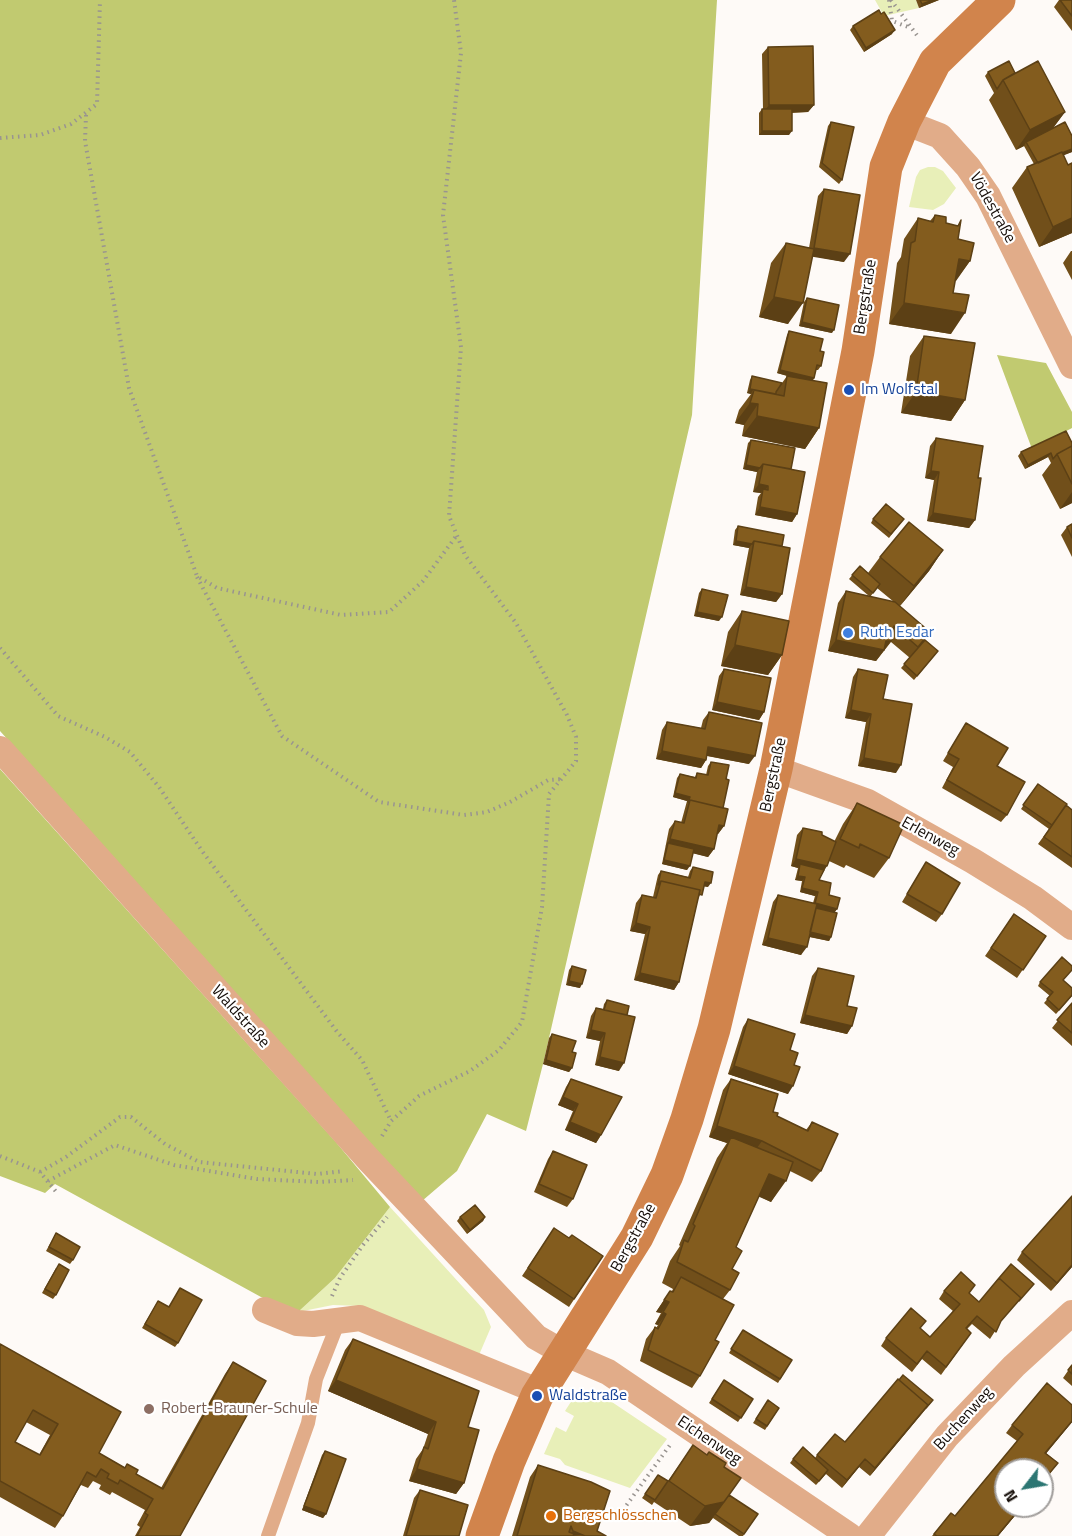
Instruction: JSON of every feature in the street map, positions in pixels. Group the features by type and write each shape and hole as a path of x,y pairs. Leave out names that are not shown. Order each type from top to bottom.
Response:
{"street":[{"path":"904,122 935,62 999,0"},
{"name":"Vödestraße","path":"904,122 940,136 982,186 1072,366"},
{"name":"Bergstraße","path":"482,1536 513,1451 540,1392 637,1237 667,1175 714,1029 776,770 858,351 886,167 904,122"},
{"name":"Waldstraße","path":"0,749 404,1198 536,1337 564,1353"},
{"name":"Erlenweg","path":"776,770 868,802 974,861 1034,898 1072,927"},
{"path":"265,1310 297,1323 338,1323 351,1317 360,1318 540,1392"},
{"name":"Buchenweg","path":"868,1536 947,1436 1014,1366 1072,1313"},
{"name":"Eichenweg","path":"564,1353 608,1372 850,1536"}],"lane":[{"path":"268,1536 308,1423 316,1379 338,1323"}],"path":[{"path":"0,138 40,135 71,124 98,104 100,0"},
{"path":"0,648 58,716 105,737 130,752 159,787 216,870 362,1060 391,1121 419,1096 470,1071 499,1050 522,1022 542,906 546,807 549,794 576,761 576,737 567,715 516,623 465,555 449,516 462,347 443,215 461,53 454,0"},
{"path":"890,0 900,13"},
{"path":"890,0 892,21 911,28"},
{"path":"86,115 85,141 129,388 197,576 282,736 379,802 464,814 488,812 548,780 564,778"},
{"path":"197,576 217,588 341,615 389,612 423,581 457,535"},
{"path":"40,1172 66,1157 120,1117 131,1117 165,1144 199,1162 317,1174 349,1171 369,1160"},
{"path":"48,1181 115,1146 174,1165 268,1179 319,1182 353,1180 369,1160"},
{"path":"0,1156 40,1172 58,1194"},
{"path":"338,1323 331,1300 340,1278 363,1245 404,1198"},
{"path":"623,1510 654,1468"}],"green space":[{"path":"0,0 717,0 692,415 543,1064 526,1131 487,1114 457,1171 422,1201 0,731"},
{"path":"875,0 916,0 919,8 884,16"},
{"path":"935,167 943,171 956,188 944,204 933,210 909,207 916,177 920,170"},
{"path":"997,355 1046,363 1072,412 1072,428 1032,449"},
{"path":"0,769 335,1141 390,1207 335,1278 298,1312 261,1297 55,1184 45,1193 0,1176"},
{"path":"390,1207 484,1310 491,1327 479,1355 360,1306 333,1305 298,1312 335,1278"},
{"path":"587,1390 597,1392 667,1439 630,1488 565,1465 560,1459 544,1454 556,1427 566,1432 574,1416 565,1411 576,1394"}],"building":[{"path":"920,0 933,0 922,4"},
{"path":"1060,0 1072,0 1072,16"},
{"path":"879,10 881,14 884,12 895,30 866,48 853,26"},
{"path":"813,46 814,105 769,105 768,47"},
{"path":"1009,61 1015,73 1003,80 997,89 988,72"},
{"path":"1038,61 1065,112 1030,130 1003,80"},
{"path":"762,109 792,109 792,131 762,131"},
{"path":"831,122 854,127 842,180 822,163"},
{"path":"1065,122 1072,136 1072,149 1038,163 1026,142"},
{"path":"1062,152 1068,165 1072,163 1072,218 1053,227 1027,167"},
{"path":"824,189 860,195 850,254 814,248"},
{"path":"935,215 946,217 946,223 958,226 961,220 958,239 974,243 970,261 959,259 953,293 969,295 965,313 904,303 911,243 915,241 918,218 933,222"},
{"path":"786,243 814,249 803,303 774,297"},
{"path":"807,298 839,305 834,330 802,322"},
{"path":"789,331 823,339 820,351 824,352 821,366 817,365 814,378 780,370"},
{"path":"924,336 975,343 965,400 916,392"},
{"path":"752,376 782,383 776,394 750,389"},
{"path":"787,376 827,383 819,428 757,416 758,404 750,403 754,390 784,396"},
{"path":"1066,431 1072,446 1057,454 1053,459 1051,453 1028,465 1021,452"},
{"path":"936,438 983,446 975,520 933,513 939,472 931,471"},
{"path":"751,440 795,448 791,469 763,464 760,468 746,465"},
{"path":"1072,446 1072,484 1057,454"},
{"path":"763,464 805,472 797,514 760,507 763,489 768,490 768,486 759,484"},
{"path":"886,504 904,519 891,534 873,519"},
{"path":"909,522 943,550 914,586 880,557"},
{"path":"1072,524 1072,538 1067,527"},
{"path":"738,526 784,535 782,546 754,541 752,544 736,541"},
{"path":"754,541 790,548 782,594 746,587"},
{"path":"860,566 880,584 873,593 852,575"},
{"path":"702,589 728,595 722,617 697,612"},
{"path":"846,591 895,602 930,632 918,647 894,626 891,641 886,641 884,650 836,640"},
{"path":"742,611 789,621 782,655 735,645"},
{"path":"925,640 938,651 917,676 904,664"},
{"path":"724,669 771,678 764,712 717,702"},
{"path":"858,669 888,675 883,699 912,704 901,765 864,758 871,714 851,710"},
{"path":"709,712 762,723 755,756 708,747 706,760 662,751 667,722 705,729"},
{"path":"966,723 1008,748 997,766 1025,782 1007,815 947,780 959,759 948,753"},
{"path":"711,762 729,765 726,779 729,780 723,808 690,800 688,802 690,797 675,793 680,774 696,778 697,773 708,775"},
{"path":"1038,784 1067,804 1052,825 1023,805"},
{"path":"690,800 728,809 724,826 719,825 714,849 670,839 675,821 684,823"},
{"path":"857,803 904,825 889,858 860,844 859,848 840,839"},
{"path":"1066,805 1072,810 1072,857 1044,837"},
{"path":"803,828 822,832 822,835 836,842 827,866 796,859"},
{"path":"668,843 694,849 690,866 664,860"},
{"path":"926,862 960,883 942,914 907,894"},
{"path":"800,864 824,870 819,880 831,883 829,895 840,898 837,909 815,903 818,892 802,888 805,877 798,876"},
{"path":"693,867 713,872 711,883 705,882 702,895 699,894 700,890 661,881 658,885 661,871 690,878"},
{"path":"661,881 700,890 679,982 640,973 650,927 636,923 642,895 656,898"},
{"path":"778,895 817,904 807,947 768,938"},
{"path":"816,908 837,913 831,937 810,932"},
{"path":"1014,914 1046,936 1023,970 991,948"},
{"path":"1062,957 1072,966 1072,970 1063,980 1072,988 1072,995 1059,1010 1047,999 1053,992 1040,982"},
{"path":"572,966 586,970 582,984 569,981"},
{"path":"818,968 854,976 847,1006 857,1008 852,1026 805,1015"},
{"path":"607,1000 629,1006 627,1015 604,1010"},
{"path":"1072,1003 1072,1033 1057,1020"},
{"path":"596,1008 635,1017 624,1063 600,1057 605,1033 591,1030"},
{"path":"748,1019 795,1034 790,1050 798,1053 794,1065 800,1067 793,1086 734,1066"},
{"path":"552,1034 576,1041 572,1052 576,1053 572,1068 546,1060"},
{"path":"571,1079 622,1097 601,1135 570,1122 578,1104 563,1097"},
{"path":"731,1079 778,1094 773,1112 778,1113 777,1116 808,1131 812,1122 838,1134 821,1171 762,1141 717,1126"},
{"path":"731,1137 793,1162 786,1181 769,1174 736,1247 742,1251 732,1269 739,1273 730,1290 677,1262 684,1240 688,1242 695,1226 693,1224"},
{"path":"553,1151 587,1165 573,1199 539,1184"},
{"path":"1072,1196 1072,1265 1057,1283 1022,1252"},
{"path":"475,1205 485,1217 470,1230 460,1217"},
{"path":"554,1228 569,1238 572,1235 603,1256 574,1299 528,1268"},
{"path":"56,1233 80,1247 73,1260 49,1247"},
{"path":"59,1264 69,1270 56,1295 45,1289"},
{"path":"1011,1264 1034,1284 1019,1301 1021,1298 999,1278"},
{"path":"961,1272 975,1285 969,1293 979,1302 999,1278 1021,1298 1001,1321 996,1332 977,1316 966,1328 971,1333 946,1367 927,1351 917,1364 886,1338 911,1308 926,1321 920,1328 930,1337 960,1304 944,1291"},
{"path":"681,1277 734,1305 715,1340 719,1342 700,1376 648,1350 655,1327 658,1329 666,1314 663,1312 669,1302 664,1300 670,1291 673,1292"},
{"path":"180,1288 202,1300 178,1343 145,1324 158,1301 169,1307"},
{"path":"743,1330 792,1360 780,1379 731,1349"},
{"path":"353,1339 479,1391 468,1427 479,1430 464,1483 417,1469 424,1447 428,1449 436,1422 336,1380"},
{"path":"0,1344 121,1412 99,1453 125,1468 127,1464 138,1470 136,1474 163,1489 233,1362 266,1381 180,1536 137,1536 153,1499 120,1480 118,1484 107,1478 109,1474 101,1469 96,1477 87,1472 63,1516 0,1481","holes":["33,1410 58,1424 40,1455 15,1442"]},
{"path":"903,1375 933,1400 926,1408 928,1405 899,1380"},
{"path":"898,1379 928,1405 875,1468 865,1459 847,1480 817,1455 835,1434 845,1442"},
{"path":"724,1380 753,1399 741,1418 712,1399"},
{"path":"1047,1383 1072,1405 1072,1421 1045,1453 1052,1458 1003,1458 1023,1434 1012,1425"},
{"path":"768,1400 779,1408 767,1426 756,1419"},
{"path":"693,1445 707,1455 709,1452 726,1463 724,1467 741,1478 724,1502 705,1506 669,1481"},
{"path":"803,1447 828,1470 819,1481 793,1459"},
{"path":"325,1451 346,1459 326,1514 304,1506"},
{"path":"538,1465 591,1482 610,1491 597,1531 606,1536 585,1536 573,1531 571,1526 569,1532 574,1534 573,1536 517,1536"},
{"path":"994,1469 994,1518 1012,1518 997,1536 937,1536 934,1534 951,1513 955,1516"},
{"path":"658,1475 668,1481 655,1500 645,1494"},
{"path":"420,1490 468,1505 459,1536 406,1536"},
{"path":"729,1495 758,1514 744,1534 715,1514"}],"place":[{"name":"Im Wolfstal","path":"849,390"},
{"name":"Ruth Esdar","path":"848,633"},
{"name":"Waldstraße","path":"537,1396"},
{"name":"Robert-Brauner-Schule","path":"149,1409"},
{"name":"Bergschlösschen","path":"551,1516"}]}
